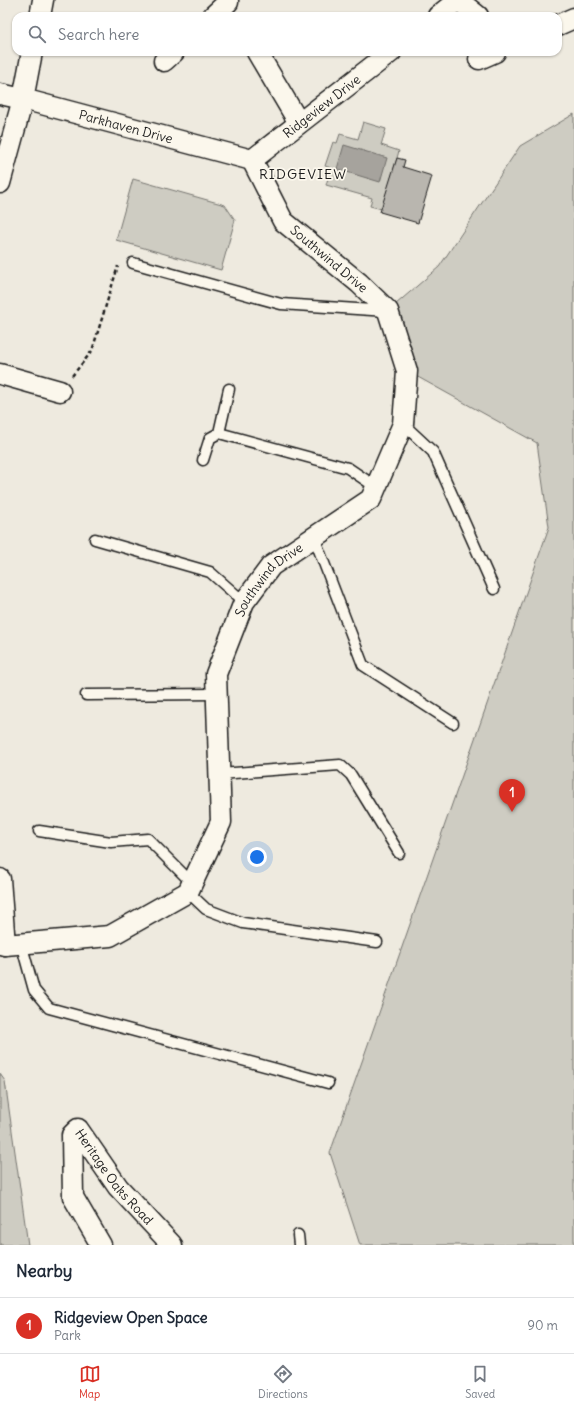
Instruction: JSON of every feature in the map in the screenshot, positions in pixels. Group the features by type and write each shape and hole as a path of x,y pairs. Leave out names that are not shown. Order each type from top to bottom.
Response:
{"street":[{"path":"41,12 43,0"},
{"path":"443,12 458,0 473,12"},
{"path":"220,12 231,6"},
{"path":"562,23 574,18"},
{"path":"0,183 23,99 31,56"},
{"path":"259,56 299,123"},
{"name":"Ridgeview Drive","path":"252,160 386,56"},
{"name":"Parkhaven Drive","path":"0,94 252,160"},
{"name":"Southwind Drive","path":"190,888 221,822 216,674 244,602 271,566 371,499 403,424 407,371 388,311 358,283 283,221 252,160"},
{"path":"0,374 60,390"},
{"path":"0,879 9,944 110,936 190,888"},
{"name":"Heritage Oaks Road","path":"101,1245 73,1197 72,1135 78,1129 118,1186 172,1245"}],"lane":[{"path":"133,263 281,304 388,311"},
{"path":"219,433 229,389"},
{"path":"403,424 433,452 494,589"},
{"path":"203,460 210,438 219,433 348,468 376,487"},
{"path":"314,537 363,665 453,723"},
{"path":"95,539 210,572 244,602"},
{"path":"86,695 217,694"},
{"path":"220,774 340,765 351,775 399,853"},
{"path":"39,831 111,842 148,839 206,909 243,923 377,942"},
{"path":"9,944 34,990 48,1008 328,1084"}],"path":[{"path":"60,390 92,351 119,262 133,263"}],"shaded area":[{"path":"574,114 574,1245 360,1245 330,1153 549,527 537,443 407,371 388,311 439,267 520,146"},
{"path":"363,122 386,129 381,145 399,151 382,209 370,206 372,198 326,185 331,168 325,166 333,142 337,143 340,134 358,139"},
{"path":"344,145 387,158 380,182 337,169"},
{"path":"133,179 225,205 235,220 221,270 116,240"},
{"path":"0,1074 5,1081 28,1245 0,1245"}],"building":[{"path":"397,158 405,160 403,167 432,176 418,223 380,212"}],"place":[{"name":"Ridgeview Open Space","path":"512,812"}],"district":[{"name":"RIDGEVIEW","path":"303,174"}]}
